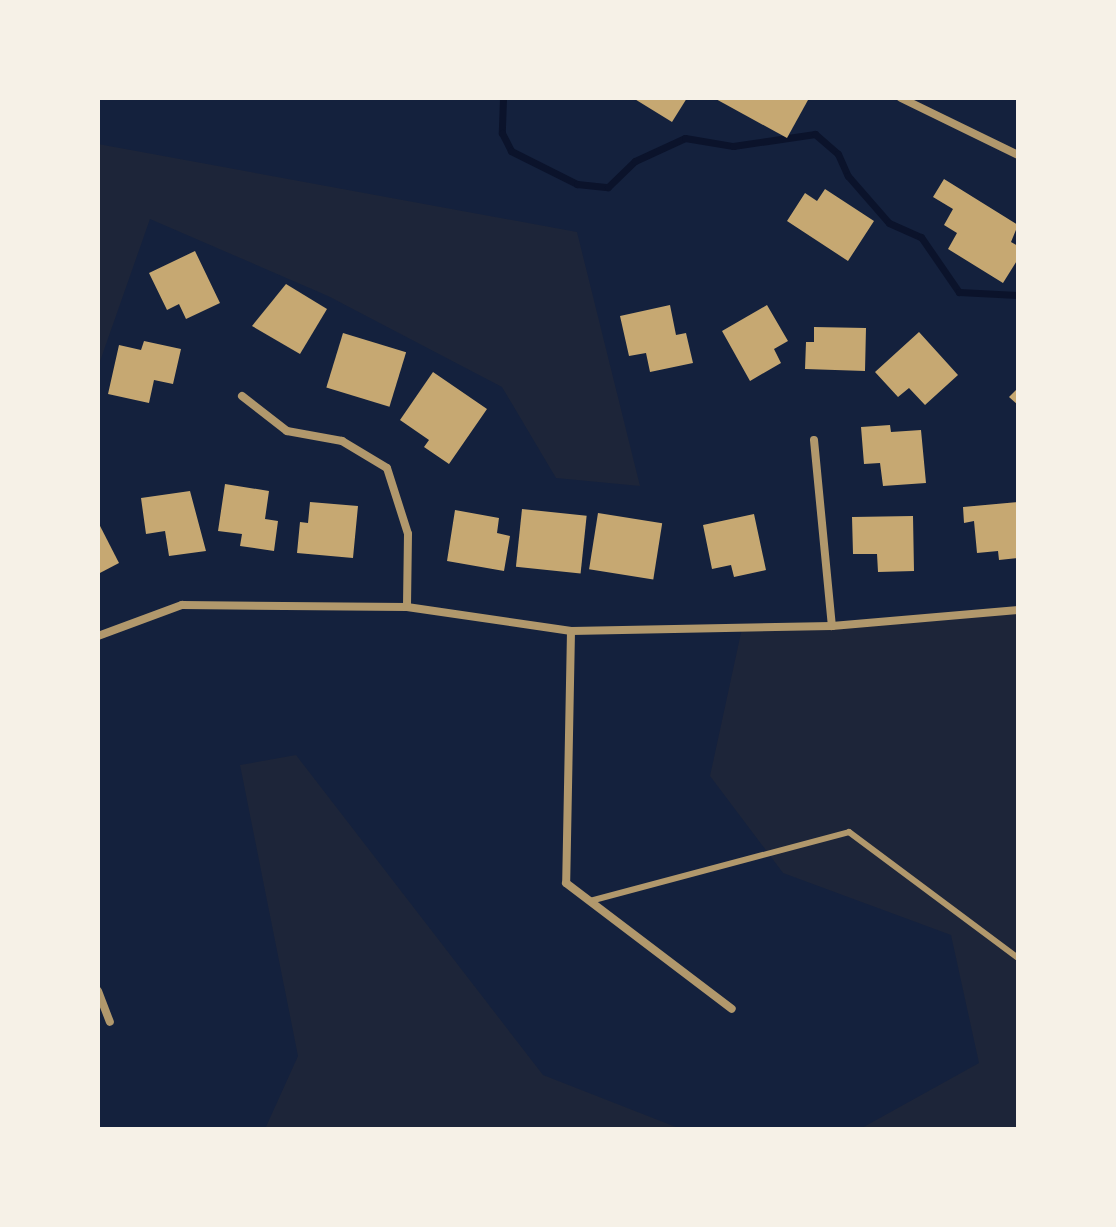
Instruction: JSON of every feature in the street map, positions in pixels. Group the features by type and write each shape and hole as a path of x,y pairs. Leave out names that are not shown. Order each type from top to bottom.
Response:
{"street":[{"path":"901,98 1018,155"},
{"path":"242,396 287,431 342,441 387,468 408,534 407,607"},
{"path":"814,440 832,626"},
{"path":"98,636 182,605 407,607 571,631 832,626 1018,610"},
{"path":"571,631 566,883 732,1009"},
{"path":"98,991 110,1022"}],"lane":[{"path":"590,901 849,832 1018,958"}],"shaded area":[{"path":"98,144 577,232 640,486 556,478 502,387 328,296 150,219 98,367"},
{"path":"1018,610 1018,1129 860,1129 979,1063 951,935 783,873 710,776 742,628 831,626"},
{"path":"296,755 543,1075 681,1129 265,1129 298,1056 240,765"}],"building":[{"path":"633,98 687,98 672,122"},
{"path":"714,98 805,98 808,100 787,138"},
{"path":"944,179 1018,225 1011,242 1018,246 1018,259 1003,283 948,249 957,233 944,225 953,209 933,197"},
{"path":"825,189 874,221 848,261 787,221 805,193 817,201"},
{"path":"195,251 220,303 186,319 179,304 167,310 149,273"},
{"path":"286,284 327,309 300,354 252,326"},
{"path":"670,305 676,335 686,333 693,363 650,372 646,353 629,356 620,316"},
{"path":"767,305 788,341 774,349 781,363 750,381 722,331"},
{"path":"814,327 866,328 865,371 805,369 806,342 814,342"},
{"path":"919,332 958,375 925,405 909,388 898,397 875,372"},
{"path":"343,333 406,352 389,407 326,388"},
{"path":"144,341 181,349 173,384 154,380 149,403 108,394 119,345 141,350"},
{"path":"433,372 487,409 449,464 424,447 429,440 400,420"},
{"path":"1018,388 1018,405 1009,397"},
{"path":"890,425 891,432 921,430 926,483 883,486 880,463 864,464 861,427"},
{"path":"225,484 269,491 265,519 278,521 274,551 240,546 242,534 218,531"},
{"path":"190,491 206,551 169,556 165,531 146,534 141,498"},
{"path":"310,502 358,506 353,558 297,553 300,522 308,523"},
{"path":"1018,502 1018,558 999,560 998,551 977,553 974,521 964,523 963,507"},
{"path":"522,509 587,516 581,573 516,567"},
{"path":"455,510 499,518 497,533 510,536 504,571 447,561"},
{"path":"598,513 662,523 653,579 589,569"},
{"path":"754,514 766,570 734,577 731,565 712,569 703,525"},
{"path":"913,516 914,571 878,572 877,554 853,554 852,517"},
{"path":"98,522 119,563 98,574"}],"waterway":[{"path":"503,98 502,133 511,151 577,184 608,187 635,161 685,138 733,146 815,134 838,154 848,176 889,223 921,237 959,292 1018,295"}]}
